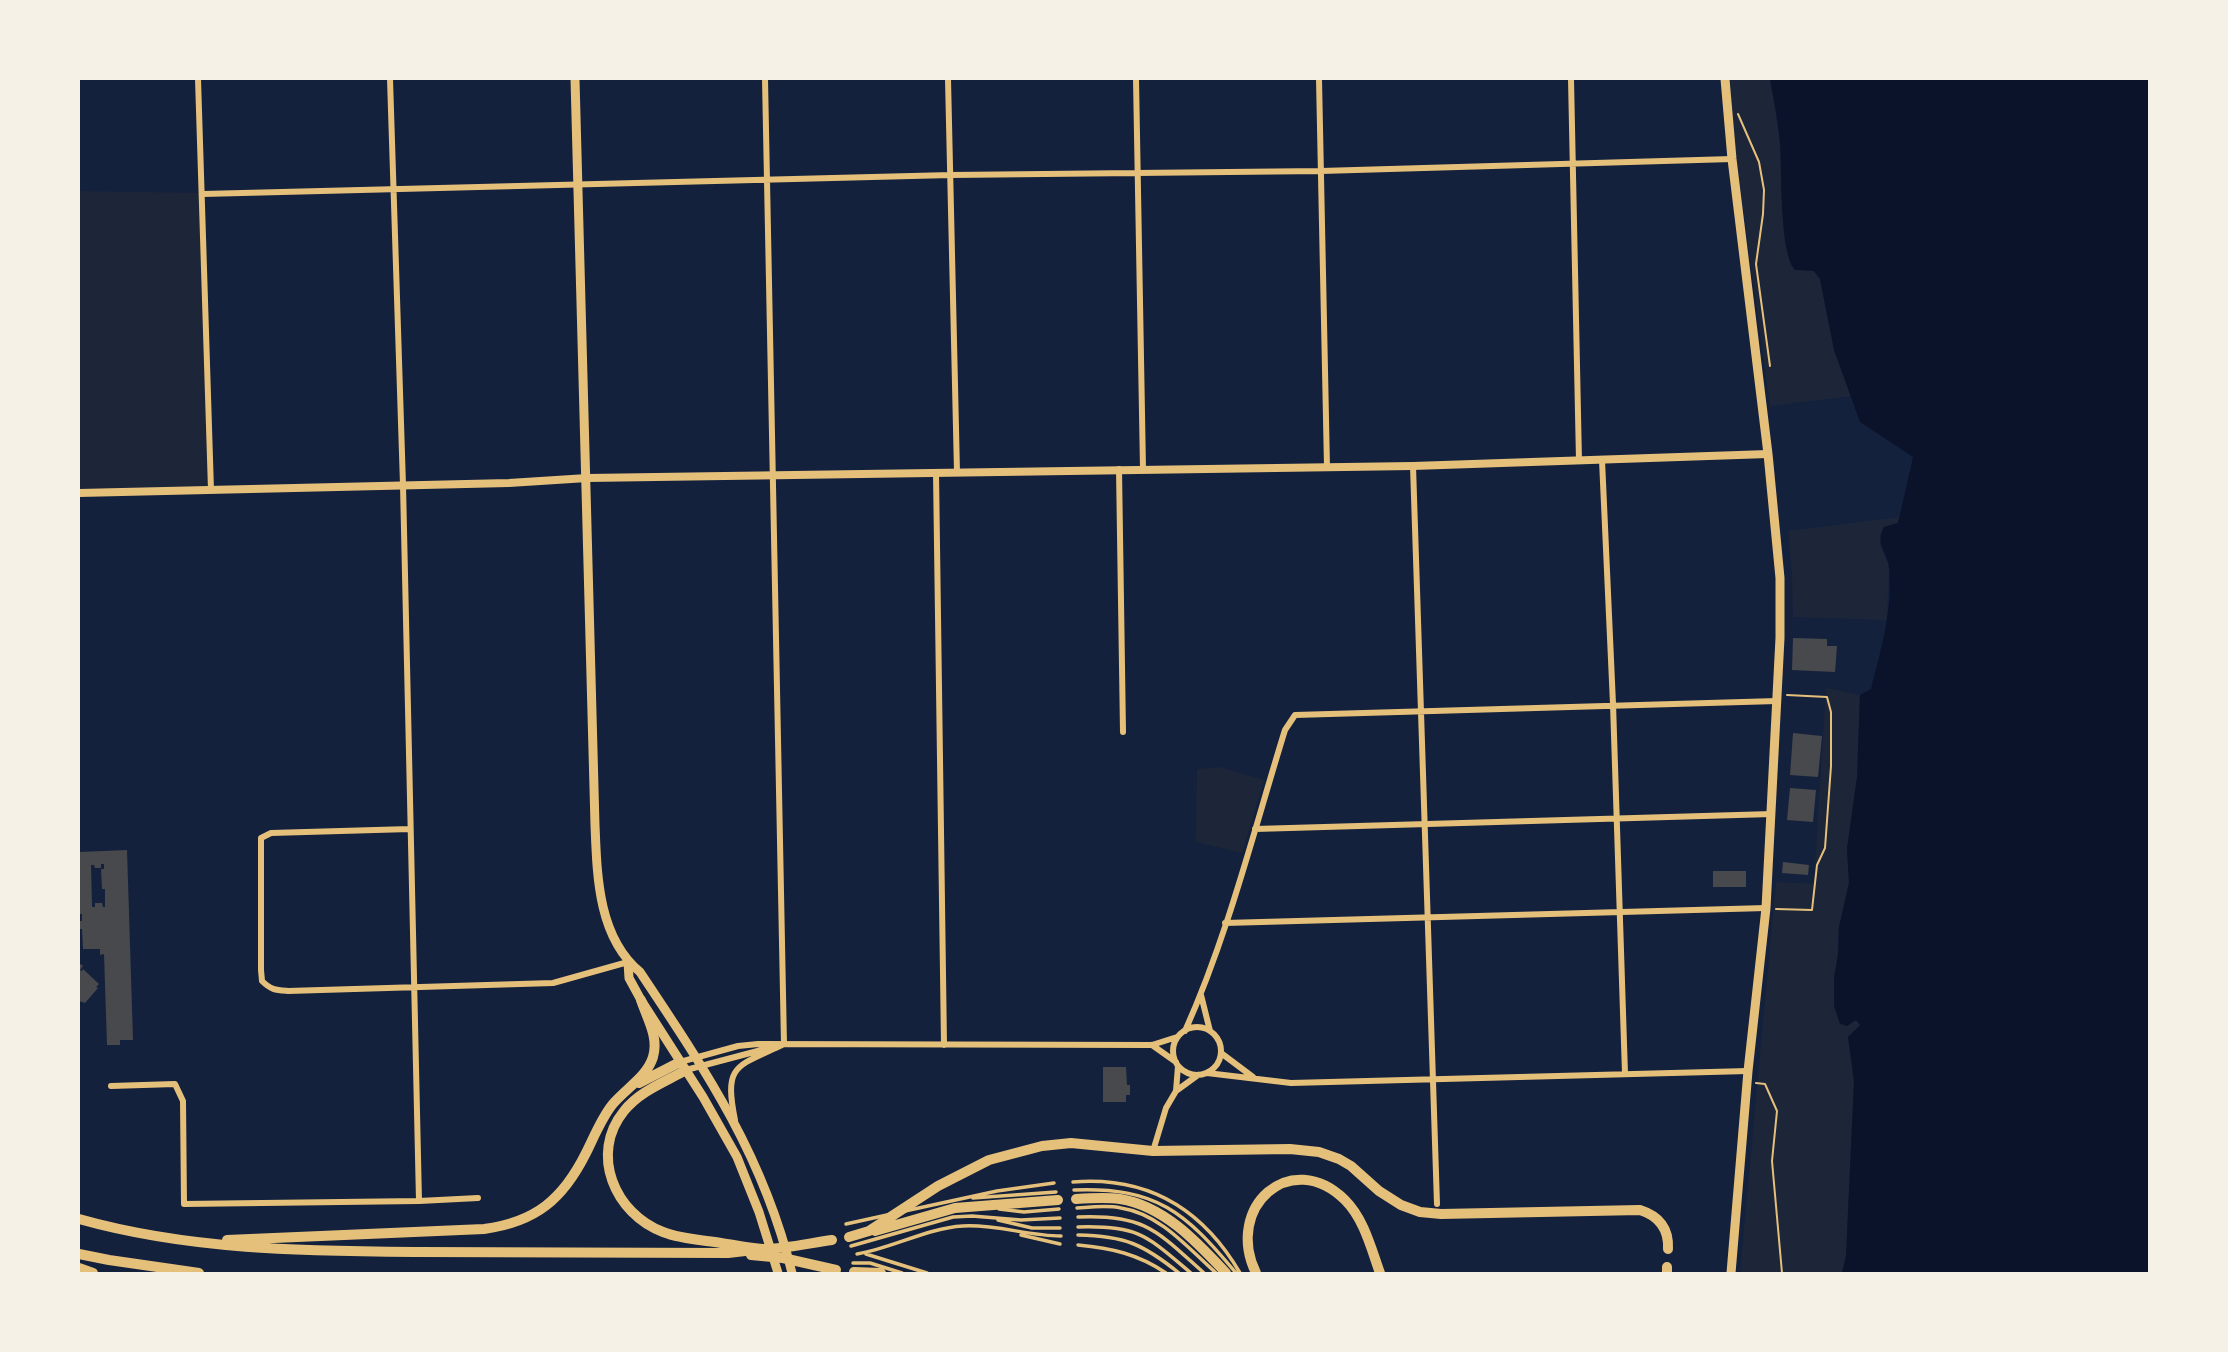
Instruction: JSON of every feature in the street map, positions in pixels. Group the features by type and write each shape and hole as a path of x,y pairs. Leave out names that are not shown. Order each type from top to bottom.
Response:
{"highway":[{"path":"186,1242 484,1229 509,1224 543,1209 562,1192 578,1169 604,1115 648,1068 654,1054 655,1040 641,1000"},
{"path":"624,1093 651,1076 683,1066"},
{"path":"683,1066 625,1110 614,1128 609,1148 609,1172 617,1194 630,1212 638,1220 660,1231 685,1238 762,1249 836,1270"},
{"path":"850,1241 938,1186 989,1160 1042,1146 1071,1143 1153,1150 1290,1149 1319,1152 1351,1166 1390,1199 1410,1209 1431,1214 1640,1210 1663,1225 1668,1236 1668,1249"},
{"path":"1256,1273 1247,1244 1252,1212 1266,1192 1288,1182 1301,1180 1324,1186 1344,1199 1353,1209 1380,1273"},
{"path":"1076,1199 1118,1198 1148,1208 1167,1218 1187,1234 1226,1273"},
{"path":"862,1234 941,1212 1058,1200"},
{"path":"79,1219 186,1242 315,1251 780,1253 832,1240"},
{"path":"728,1254 762,1249"},
{"path":"79,1254 171,1273"},
{"path":"109,1260 199,1273"},
{"path":"853,1267 881,1273"},
{"path":"79,1268 93,1273"}],"main road":[{"path":"575,79 596,858 601,901 610,928 628,962 639,972 735,1121 776,1214 792,1273"},
{"path":"1725,79 1780,578 1777,701 1766,908 1748,1071 1731,1273"},
{"path":"628,962 629,978 641,1000 731,1145 759,1212 778,1273"}],"street":[{"path":"198,79 211,490"},
{"path":"390,79 403,485 419,1201"},
{"path":"765,79 783,1044"},
{"path":"948,79 957,472"},
{"path":"1136,79 1143,469"},
{"path":"1319,79 1327,467"},
{"path":"1571,79 1579,461"},
{"path":"203,194 951,175 1321,171 1732,159"},
{"path":"79,493 509,483 587,478 1413,466 1768,454"},
{"path":"1602,460 1625,1074"},
{"path":"1413,466 1437,1204"},
{"path":"1119,469 1123,732"},
{"path":"936,472 944,1045"},
{"path":"1185,1031 1201,995 1225,923 1285,730 1295,715 1777,701"},
{"path":"1255,829 1772,814"},
{"path":"410,829 271,833 261,838 262,981 274,990 553,983 628,962"},
{"path":"1225,923 1766,908"},
{"path":"1201,995 1210,1031"},
{"path":"683,1066 698,1060 783,1044 1152,1045 1177,1037 1193,1027 1202,1027 1216,1037 1221,1053 1255,1078"},
{"path":"1176,1091 1177,1064 1173,1054 1177,1037"},
{"path":"735,1121 729,1087 736,1070 744,1062 783,1044"},
{"path":"1152,1045 1187,1073 1198,1075"},
{"path":"1153,1150 1166,1108 1176,1091 1198,1075 1214,1068 1221,1053"},
{"path":"1206,1073 1292,1083 1748,1071"},
{"path":"111,1086 175,1084 183,1101 184,1204 478,1198"}],"lane":[{"path":"1073,1182 1102,1180 1127,1183 1164,1197 1188,1212 1211,1233 1232,1258 1238,1273"},
{"path":"846,1224 997,1191 1054,1183"},
{"path":"1076,1199 1118,1190 1161,1203 1196,1229 1238,1273"},
{"path":"1076,1199 1138,1213 1163,1226 1216,1273"},
{"path":"957,1200 1058,1200"},
{"path":"1078,1217 1110,1216 1139,1222 1166,1239 1204,1273"},
{"path":"850,1241 953,1217 1021,1220 1060,1218"},
{"path":"982,1217 1021,1226 1060,1228"},
{"path":"927,1273 875,1256 857,1254 949,1228 973,1226 1039,1236 1061,1236"},
{"path":"1078,1227 1112,1227 1138,1233 1191,1273"},
{"path":"1005,1231 1060,1244"},
{"path":"1078,1235 1109,1237 1133,1243 1179,1273"},
{"path":"1078,1245 1122,1251 1166,1273"},
{"path":"853,1267 870,1264 902,1273"}],"path":[{"path":"1737,106 1744,130 1759,162 1764,191 1756,264 1770,366"},
{"path":"1766,908 1812,910 1817,865 1825,848 1831,766 1830,712 1827,697 1788,695 1777,701"},
{"path":"1765,1084 1777,1111 1772,1161 1782,1273"}],"shaded area":[{"path":"1730,79 1770,79 1780,141 1786,247 1791,265 1814,271 1820,279 1834,350 1852,396 1770,406 1735,148"},
{"path":"1770,79 2149,79 2149,1273 1842,1273 1846,1256 1854,1081 1848,1037 1860,1025 1856,1020 1847,1026 1840,1024 1834,1006 1834,977 1839,927 1849,883 1847,849 1857,777 1860,695 1871,689 1888,614 1889,568 1880,538 1884,527 1898,523 1913,457 1860,422 1834,350 1820,279 1814,271 1795,270 1790,260 1782,210 1779,135"},
{"path":"79,191 203,193 211,490 79,492"},
{"path":"1899,517 1898,523 1884,527 1880,545 1889,566 1887,620 1793,617 1788,531"},
{"path":"1826,688 1860,695 1857,777 1847,849 1849,883 1839,927 1834,1006 1861,1025 1848,1037 1854,1081 1846,1256 1842,1273 1740,1273 1776,882 1814,884"},
{"path":"1219,767 1264,780 1242,853 1196,842 1197,769"}],"building":[{"path":"1793,638 1827,639 1827,646 1837,646 1835,672 1792,670"},
{"path":"1793,733 1822,736 1818,777 1790,775"},
{"path":"1790,788 1816,790 1813,822 1787,820"},
{"path":"127,850 133,1040 120,1040 120,1045 107,1045 104,954 100,955 100,949 83,949 82,929 79,929 82,914 79,914 79,852","holes":["101,864 104,864 104,869 101,869 105,907 102,903 95,903 95,907 92,907 91,865 101,868"]},
{"path":"1783,862 1809,865 1808,875 1782,873"},
{"path":"1713,871 1746,871 1746,887 1713,887"},
{"path":"79,963 83,966 80,970 83,969 99,984 85,1003 79,1001"},
{"path":"1103,1067 1126,1067 1130,1095 1126,1095 1126,1102 1103,1102"}]}
